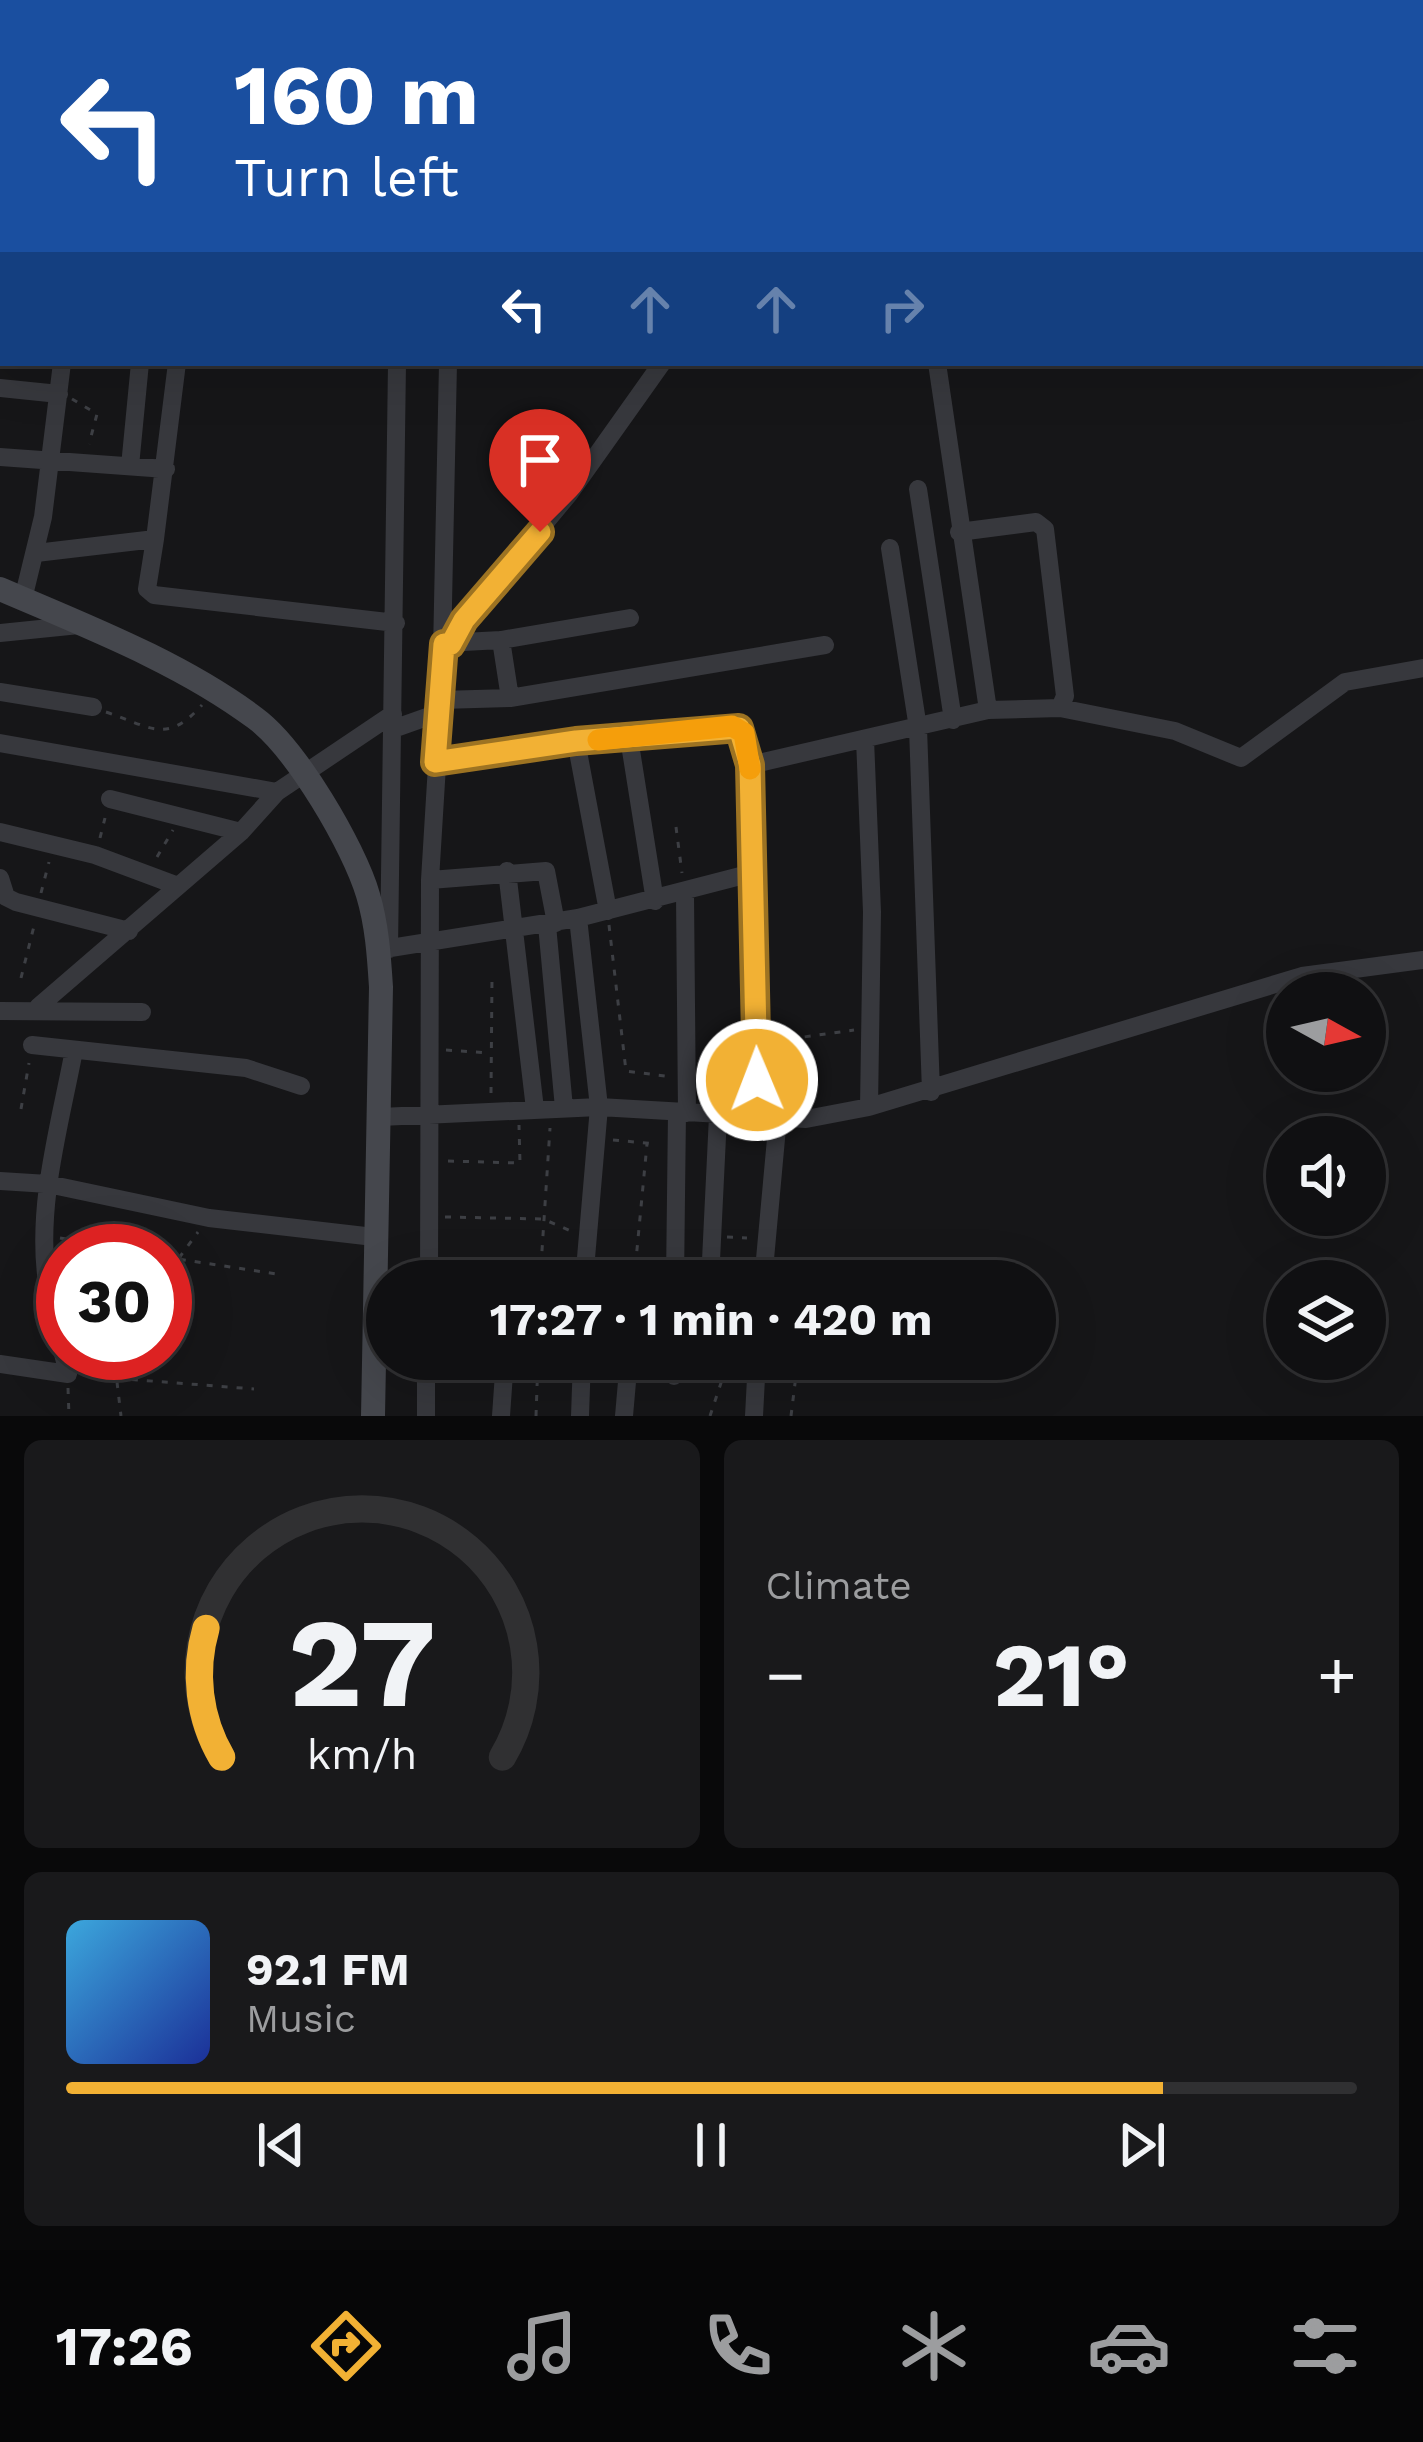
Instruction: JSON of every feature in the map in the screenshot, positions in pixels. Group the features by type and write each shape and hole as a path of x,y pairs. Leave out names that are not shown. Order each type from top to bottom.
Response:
{"main road":[{"path":"11,594 214,692 258,719 304,777 368,892 384,950 373,1416"}],"street":[{"path":"11,594 36,553 62,366"},
{"path":"130,466 140,366"},
{"path":"177,366 148,589 154,595 396,623"},
{"path":"398,366 396,623 384,950 578,919 685,895 752,873"},
{"path":"430,1260 434,943 430,880 447,644 448,366"},
{"path":"447,644 569,494 660,366"},
{"path":"937,366 988,710"},
{"path":"0,388 59,394"},
{"path":"0,457 166,469"},
{"path":"917,489 953,720"},
{"path":"959,532 1042,524 1066,688 1060,708"},
{"path":"36,553 154,538"},
{"path":"890,548 918,728 931,1092"},
{"path":"447,644 501,640 630,618"},
{"path":"0,633 80,625"},
{"path":"501,640 510,698"},
{"path":"38,1007 241,832 277,792 393,722 441,706 825,645"},
{"path":"750,765 988,710 1060,708 1175,731 1241,758 1345,682 1423,668"},
{"path":"0,692 93,707"},
{"path":"435,762 576,741 732,726 744,733 750,765 757,1117"},
{"path":"629,738 655,901"},
{"path":"865,740 872,912 869,1108"},
{"path":"576,741 608,911"},
{"path":"0,743 277,792"},
{"path":"110,799 241,832"},
{"path":"0,832 53,842 178,886"},
{"path":"430,880 507,871 550,873 542,1109"},
{"path":"507,871 542,1109"},
{"path":"0,878 6,897 129,931"},
{"path":"676,1260 685,1078 685,895"},
{"path":"578,919 599,1108 585,1260"},
{"path":"380,1117 599,1108 827,1117 931,1092 1302,976 1423,960"},
{"path":"0,1011 38,1007 142,1012"},
{"path":"32,1045 246,1068 301,1086"},
{"path":"46,1224 48,1184 74,1050"},
{"path":"711,1260 718,1116"},
{"path":"765,1260 778,1118"},
{"path":"0,1181 48,1184 209,1218 374,1237"},
{"path":"0,1364 36,1369"},
{"path":"426,1380 426,1416"},
{"path":"501,1416 503,1380"},
{"path":"580,1416 581,1380"},
{"path":"624,1416 627,1380"},
{"path":"754,1416 756,1380"}],"path":[{"path":"59,394 91,405 97,414 97,430 80,463"},
{"path":"93,707 165,732 180,729 214,692"},
{"path":"95,855 110,799"},
{"path":"146,874 183,814"},
{"path":"676,827 685,895"},
{"path":"21,978 53,842"},
{"path":"608,911 626,1071 685,1078"},
{"path":"491,1113 492,978"},
{"path":"757,1043 868,1028"},
{"path":"718,1116 720,1039"},
{"path":"433,1049 492,1053"},
{"path":"433,1160 520,1163 542,1109"},
{"path":"541,1260 542,1109"},
{"path":"596,1137 647,1144 636,1260"},
{"path":"431,1216 543,1219 586,1237"},
{"path":"192,1241 209,1218"},
{"path":"712,1236 766,1240"},
{"path":"192,1262 284,1275"},
{"path":"68,1380 69,1416"},
{"path":"121,1416 117,1380 254,1388"},
{"path":"536,1416 537,1380"},
{"path":"710,1416 722,1380"},
{"path":"791,1416 795,1380"}],"slow traffic":[{"path":"598,740 732,726 744,733 750,769"}],"route":[{"path":"540,532 464,620 451,644 444,644 435,762 576,741 722,725 739,728 750,765 757,1080"}]}
